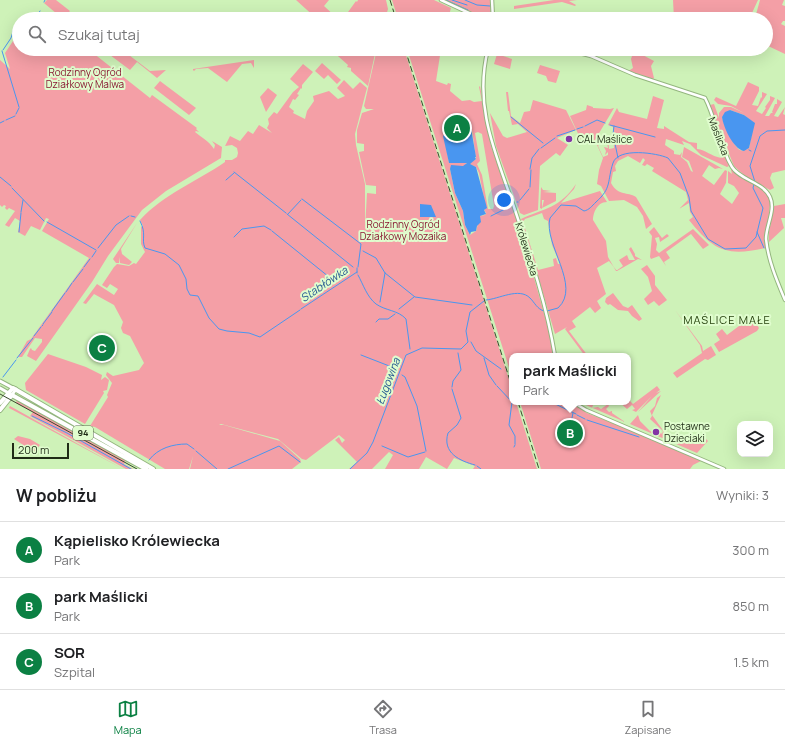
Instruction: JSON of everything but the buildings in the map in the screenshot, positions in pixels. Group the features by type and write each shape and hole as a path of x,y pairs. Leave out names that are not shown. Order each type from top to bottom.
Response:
{"main road":[{"path":"0,381 15,388 0,410"},
{"path":"0,388 10,394"},
{"name":"94","path":"15,388 153,469"},
{"path":"0,403 10,394"},
{"name":"94","path":"10,394 146,469"}],"street":[{"path":"441,0 467,12"},
{"path":"492,0 493,12"},
{"name":"Królewiecka","path":"486,56 483,70 482,85 491,142 519,222 546,311 554,353"},
{"name":"Maślicka","path":"589,56 635,75 705,97 731,166 739,175 767,193 771,199 772,205 766,240 774,272 785,300"},
{"path":"578,405 586,410 724,469"}],"green space":[{"path":"47,0 56,0 70,11 55,12 44,3"},
{"path":"296,0 329,0 324,6 330,12 309,12"},
{"path":"358,0 386,0 388,9 387,12 348,12 356,1 357,2"},
{"path":"392,0 434,0 451,8 450,12 396,12"},
{"path":"444,0 490,0 491,12 471,12"},
{"path":"554,0 577,0 569,1 576,5 575,6 562,2 514,9 514,6"},
{"path":"673,0 758,0 752,12 674,12"},
{"path":"760,0 784,0 782,5 785,6 785,21 781,24 785,26 785,54 773,48 773,12 757,12"},
{"name":"Rodzinny Ogród Działkowy Malwa","path":"12,42 12,56 97,56 150,98 152,95 197,128 196,129 199,132 195,132 214,149 215,145 212,141 222,147 221,158 166,191 142,210 108,256 92,282 36,361 27,356 31,348 35,351 42,342 42,339 35,338 22,357 18,357 27,341 31,339 89,258 42,231 49,219 46,218 40,230 31,226 25,236 18,232 20,221 15,218 9,227 5,225 15,211 9,208 7,210 5,208 6,206 4,205 2,207 0,205 0,60 10,69 5,53"},
{"path":"111,56 130,56 150,71 166,70 157,78 137,62 130,70"},
{"path":"338,56 374,56 368,86 351,71 351,68 347,67 348,65"},
{"name":"Rodzinny Ogród Działkowy Mozaika","path":"375,56 406,56 509,380 509,405 517,405 537,469 473,469 475,466 454,458 447,469 426,457 419,469 385,469 393,455 389,452 372,469 349,469 357,462 335,440 339,437 342,443 345,440 339,435 306,460 302,459 278,439 221,424 219,425 224,425 280,441 300,459 301,462 292,469 190,469 193,456 189,469 165,469 95,427 90,426 108,397 107,395 112,383 106,375 107,372 113,376 139,370 144,363 130,336 123,333 121,328 123,322 114,305 94,294 86,304 83,303 97,284 114,295 118,289 110,284 107,288 102,285 114,267 117,264 129,266 134,263 136,264 145,252 141,244 141,227 143,226 140,220 170,195 225,162 225,160 232,160 237,157 237,148 232,145 225,146 230,136 240,141 248,131 253,134 259,125 272,133 267,128 269,124 268,119 274,112 277,114 293,92 299,87 290,79 303,64 313,72 302,85 302,89 301,88 297,94 299,95 295,100 293,99 289,107 294,111 293,113 305,119 307,111 314,101 313,96 329,91 338,99 345,96 337,88 344,80 353,89 360,82 367,88 355,134 365,184 365,229 367,193 376,194 376,186 366,185 359,152 364,151 364,144 357,143 357,130 362,113 374,109 366,109 364,106"},
{"path":"409,56 440,56 436,81 447,85 448,83 451,84 450,91 462,101 482,101 480,86 491,146 518,221 551,338 553,353 509,353 509,368","holes":["472,130 476,159 469,164 476,167 479,173 486,208 484,210 486,213 485,215 480,216 476,231 470,235 465,225 463,211 455,193 450,169 452,166 464,166 467,163 449,163 444,136 447,134","478,132 482,134 494,206 493,209 488,209 482,175 477,164 480,161 475,133"]},
{"path":"496,56 503,56 512,59 510,69 494,64"},
{"path":"632,56 645,56 654,61 651,66 654,78 652,80 626,70 633,68 631,59"},
{"path":"254,60 254,68 251,63 242,64 227,82 208,68 193,70 193,69"},
{"path":"322,63 341,80 337,84 328,75 324,79 315,71"},
{"path":"540,65 560,71 556,83 548,81 546,76 537,73"},
{"path":"160,81 196,108 189,115 154,88"},
{"path":"748,82 759,87 759,91 752,105 758,106 761,97 762,98 762,92 767,94 756,111 762,114 770,100 770,96 775,98 765,116 769,116 773,113 775,104 777,104 777,99 782,102 774,116 778,117 785,107 783,114 785,115 785,170 772,173 770,178 774,188 770,190 746,177 734,166 710,105 714,104 719,118 719,113 724,107 731,107 744,113 731,106 718,104 714,100 716,97 736,106","holes":["730,110 744,115 754,123 749,148 743,151 740,150 732,140 722,117"]},
{"path":"268,88 277,95 266,112 260,97"},
{"path":"506,92 508,92 511,116 520,123 524,112 530,111 533,100 566,110 576,130 557,138 568,145 560,156 556,153 540,166 538,210 524,215 520,213 496,146 490,113 503,136 507,138 527,132 518,124 512,125 508,111"},
{"path":"653,96 664,100 657,128 664,129 664,126 689,142 697,143 697,149 714,156 721,158 722,154 724,154 729,166 727,167 701,155 690,144 682,141 684,145 666,139 665,145 674,151 674,154 680,155 682,152 681,157 687,162 691,171 693,172 689,161 682,157 684,147 723,169 715,169 709,165 702,176 714,185 725,170 727,171 726,183 720,194 732,204 739,193 734,186 728,183 728,171 732,174 732,169 766,193 770,199 770,205 765,248 740,252 721,249 713,244 689,220 693,217 690,212 689,203 679,209 688,200 686,192 652,171 654,168 647,164 645,166 642,165 645,160 643,158 640,163 628,156 618,161 615,166 616,171 613,172 611,183 620,192 636,197 652,224 646,229 643,216 637,207 624,200 609,201 601,186 597,184 603,158 597,145 601,139 602,140 598,146 603,157 608,155 608,152 605,155 606,151 604,147 608,148 606,138 608,137 609,149 614,148 613,127 608,125 617,108 619,112 647,119"},
{"path":"587,105 593,108 614,108 592,145 580,138 570,116 586,110"},
{"path":"576,184 574,189 561,203 600,191 607,202 598,206 593,220 606,241 608,257 614,267 609,261 597,268 606,294 597,301 601,308 595,313 590,307 572,321 576,327 569,331 586,353 583,353 565,329 567,327 555,334 521,219 552,206 564,198","holes":["542,213 544,219 548,221 552,245 560,264 558,264 556,258 553,259 554,266 538,270 523,222 525,219"]},
{"path":"541,187 543,190 551,191 543,192 556,193 556,201 542,209 540,208"},
{"path":"785,204 785,218 781,218 784,228 769,242 769,232 774,206"},
{"path":"137,223 121,249 122,254 132,262 129,265 120,263 120,257 119,263 116,263 113,259"},
{"path":"654,227 662,238 667,234 669,236 660,242 659,237 655,238 657,244 656,250 659,253 693,229 709,245 703,249 691,234 666,252 670,258 664,262 666,266 659,256 651,259 650,257 652,236 649,232"},
{"path":"631,247 635,256 642,260 638,259 617,271 623,266 619,260 627,255 629,260 635,260 629,249"},
{"path":"647,265 655,276 655,285 667,300 659,306 654,301 648,305 644,299 652,291 648,277 641,269"},
{"path":"613,293 623,306 628,308 632,305 642,319 639,321 628,311 618,310 610,304 608,305 605,302 606,298"},
{"path":"675,310 702,346 703,351 711,346 716,355 708,360 705,359 677,378 673,373 702,353 700,345"},
{"path":"751,317 759,328 757,331 719,352 714,344 720,340 716,334 722,329 727,335"},
{"path":"48,354 86,367 102,375 101,380 105,377 109,380 107,390 103,391 104,393 85,424 26,390 25,383"},
{"path":"657,386 660,390 656,393 661,391 638,412 652,396 636,412 632,410 635,409 632,405 627,409 622,405 631,405 631,402 633,404"},
{"path":"661,395 652,415 670,440 706,439 708,441 697,453 630,424 638,415 640,421 650,431 658,435 660,432 662,434 663,431 650,419 652,416 650,411 655,406 657,398"},
{"path":"17,400 142,469 125,461 124,464 133,469 126,469 30,416 33,412 16,403"},
{"path":"521,405 576,405 587,413 645,436 701,461 693,465 690,469 541,469"},
{"path":"586,405 593,405 592,408"},
{"path":"608,405 606,409 609,412 612,411 612,413 625,422 593,408 598,407 601,409"},
{"path":"10,406 123,469 9,408"},
{"path":"18,436 30,439 40,445 34,452 14,439"}],"water":[{"path":"730,110 744,115 755,123 749,148 744,151 732,142 724,126 722,117 725,112"},
{"path":"471,128 476,157 476,159 470,164 476,167 487,208 484,210 486,214 480,216 481,222 477,226 476,231 471,232 470,235 465,225 463,211 455,193 450,169 451,165 463,166 467,163 449,163 443,136 449,132 447,129"},
{"path":"420,204 431,205 436,217 420,217"}],"waterway":[{"path":"446,0 468,10"},
{"path":"452,0 467,5"},
{"path":"465,0 477,5 490,6"},
{"path":"3,50 12,35"},
{"path":"2,51 19,107"},
{"path":"16,114 19,108"},
{"path":"6,120 15,116"},
{"path":"511,117 543,143"},
{"path":"585,126 597,120 605,123"},
{"path":"0,123 4,121"},
{"path":"610,125 655,137"},
{"path":"614,126 613,134 618,158"},
{"path":"577,129 583,127"},
{"path":"557,136 575,130"},
{"name":"Ługowina","path":"755,182 750,166 760,136 767,131 785,130"},
{"path":"541,148 555,138"},
{"path":"530,169 532,158 539,149"},
{"name":"Ługowina","path":"547,311 558,308 564,299 566,288 549,228 550,218 561,205 576,206 584,211 590,208 605,193 611,169 616,158 630,153 655,154 668,158 680,173 689,197 691,211 708,239 725,249 746,248 756,237 763,208 753,188 754,184"},
{"path":"530,187 531,170"},
{"path":"234,172 286,213"},
{"path":"226,180 234,173"},
{"name":"Stabłówka","path":"0,177 11,186"},
{"name":"Stabłówka","path":"12,188 44,221"},
{"path":"520,200 529,189"},
{"path":"302,199 361,244 358,267"},
{"path":"21,212 23,200"},
{"path":"288,214 301,200"},
{"path":"491,216 507,208"},
{"path":"19,232 21,213"},
{"path":"287,214 353,267"},
{"name":"Stabłówka","path":"98,248 116,225 129,216"},
{"name":"Stabłówka","path":"131,216 135,217"},
{"name":"Stabłówka","path":"140,221 144,233 145,248 165,254 179,265 186,279 187,289 190,295 198,296 209,318 219,329 249,333 260,337 300,310"},
{"name":"Stabłówka","path":"47,222 96,250"},
{"path":"234,237 242,229 264,226 271,230"},
{"path":"272,231 334,281"},
{"path":"757,232 764,248"},
{"name":"Stabłówka","path":"92,257 96,251"},
{"path":"363,251 376,258 385,273 415,297 472,305"},
{"path":"84,267 90,259"},
{"name":"Stabłówka","path":"357,268 357,273"},
{"path":"73,282 83,269"},
{"name":"Stabłówka","path":"301,309 357,272"},
{"path":"380,302 385,273"},
{"name":"Stabłówka","path":"358,275 368,294 376,304 399,314 406,319 410,349"},
{"path":"66,292 72,283"},
{"path":"52,311 65,293"},
{"name":"Ługowina","path":"486,300 509,294 520,294 530,298 544,311"},
{"path":"399,309 414,297"},
{"name":"Ługowina","path":"350,469 367,453 373,442 406,355 422,348 461,349 468,342 466,331 470,312 484,301"},
{"path":"43,324 52,312"},
{"path":"376,322 379,319 388,319 395,314"},
{"path":"34,336 41,327"},
{"path":"17,358 33,338"},
{"path":"471,342 476,351 501,369"},
{"path":"452,387 453,381 461,370 458,353"},
{"path":"361,355 397,369"},
{"path":"484,358 489,375 496,385"},
{"path":"3,377 16,360"},
{"path":"402,375 405,377 417,406 426,451"},
{"path":"497,386 509,399"},
{"path":"452,389 461,418 457,425 448,433 448,446 450,451 458,458 475,465"},
{"path":"512,405 509,425 515,436 515,444"},
{"path":"557,405 576,414"},
{"path":"571,423 573,413"},
{"path":"577,415 585,419"},
{"path":"32,416 67,433 131,469"},
{"path":"587,420 639,437"},
{"path":"571,425 570,430 574,438"},
{"path":"149,460 157,452 171,446 187,444 194,449"},
{"path":"228,469 279,446 300,462"},
{"path":"382,446 408,457 425,452"},
{"path":"196,451 217,469"},
{"path":"477,466 481,469"}],"tram line":[{"path":"0,394 137,469"}],"railway":[{"path":"390,0 394,12"},
{"path":"407,56 509,378"},
{"path":"519,405 539,469"}],"place":[{"name":"Kąpielisko Królewiecka","path":"457,128"},
{"name":"CAL Maślice","path":"569,139"},
{"name":"SOR","path":"102,348"},
{"name":"Postawne Dzieciaki","path":"656,432"},
{"name":"park Maślicki","path":"570,433"}],"district":[{"name":"MAŚLICE MAŁE","path":"727,320"}]}
